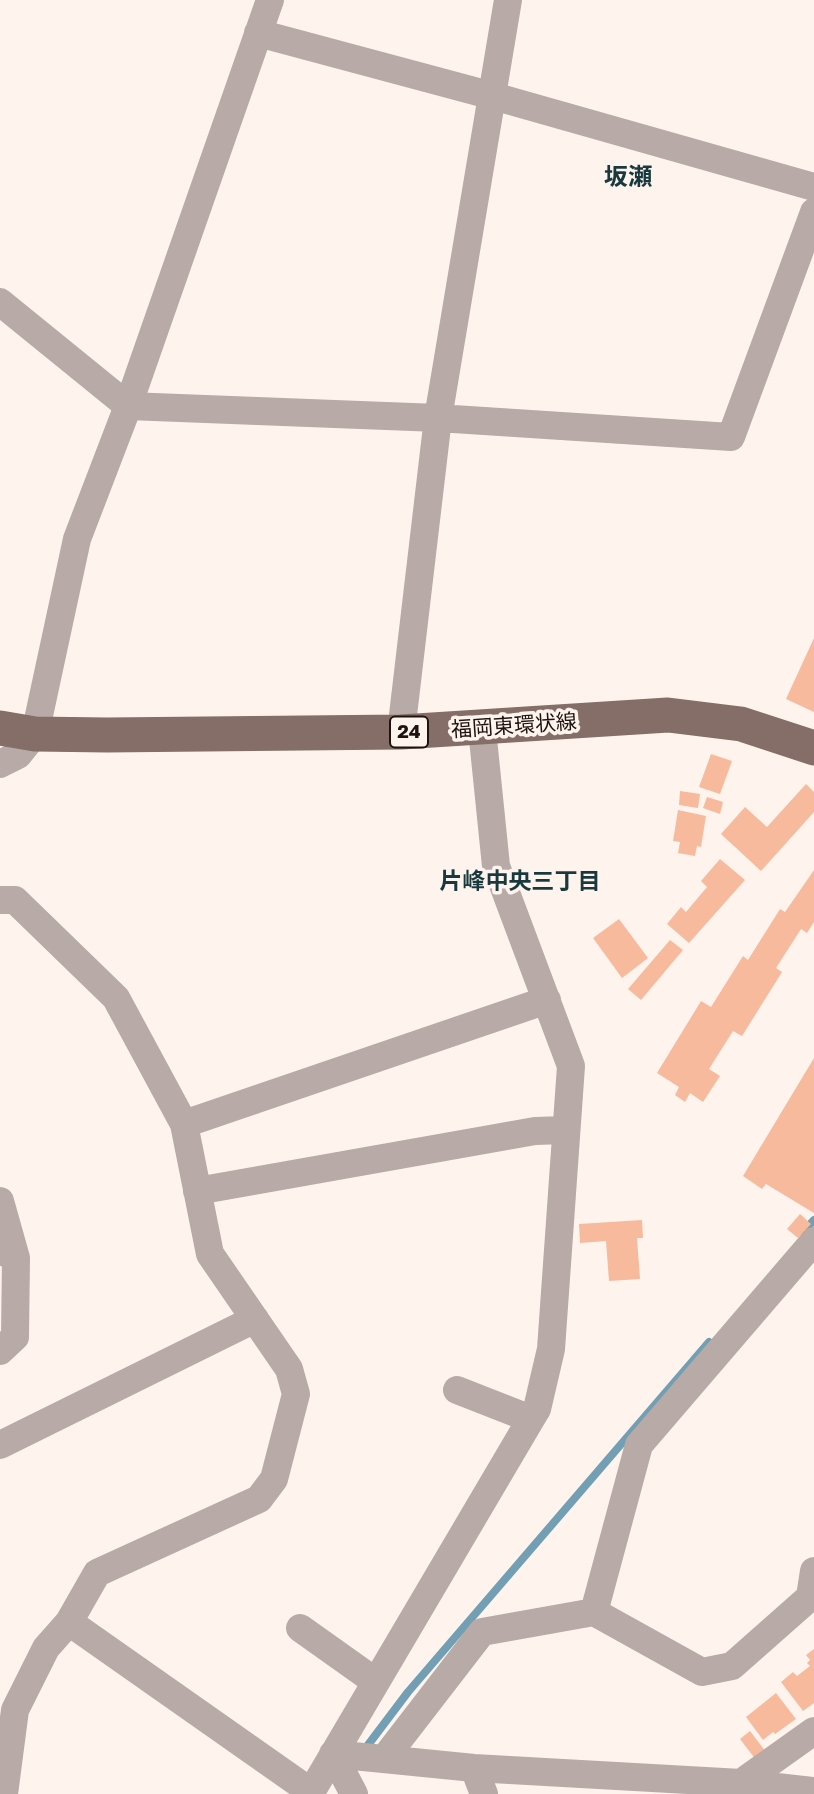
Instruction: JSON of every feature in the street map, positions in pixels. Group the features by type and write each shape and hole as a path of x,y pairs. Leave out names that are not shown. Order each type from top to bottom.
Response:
{"main road":[{"name":"福岡東環状線","path":"0,728 35,734 401,732 482,729 668,715 741,724 814,748"}],"street":[{"path":"0,764 18,755 35,734 77,539 128,406 270,0"},
{"path":"401,732 438,418 508,0"},
{"path":"258,33 814,187"},
{"path":"0,302 128,406 438,418 731,437 814,212"},
{"path":"69,1622 310,1793 537,1409 551,1349 571,1066 496,866 482,729"},
{"path":"0,900 15,900 116,998 186,1133 210,1254 289,1369 296,1394 274,1479 259,1499 97,1573 69,1622 46,1648 15,1710 4,1794"},
{"path":"186,1133 547,1000"},
{"path":"197,1191 535,1131 566,1130"},
{"path":"0,1201 8,1254 15,1337 0,1351"},
{"path":"594,1612 639,1445 814,1241"},
{"path":"0,1445 255,1319"},
{"path":"457,1390 531,1419"},
{"path":"384,1759 482,1632 594,1612 702,1672 732,1666 810,1597 814,1571"},
{"path":"300,1628 376,1682"},
{"path":"741,1783 814,1731"},
{"path":"333,1754 474,1768 741,1783 814,1791"},
{"path":"333,1754 354,1794"},
{"path":"474,1768 484,1794"}],"building":[{"path":"814,638 814,712 786,699"},
{"path":"711,754 732,761 720,794 699,787"},
{"path":"806,784 814,792 814,812 761,871 721,834 745,807 767,827"},
{"path":"680,791 700,794 698,808 679,805"},
{"path":"707,797 723,802 720,814 703,808"},
{"path":"678,810 706,816 701,847 697,846 695,856 678,853 680,842 673,841"},
{"path":"720,859 745,880 689,943 667,924 681,907 686,912 707,887 701,881"},
{"path":"814,870 814,922 807,933 801,929 776,968 782,972 742,1036 733,1031 709,1069 720,1076 703,1102 690,1093 685,1102 675,1095 679,1087 657,1073 701,1001 711,1007 743,956 748,960 780,909 785,912"},
{"path":"619,919 648,958 622,978 593,938"},
{"path":"670,940 683,950 641,1000 628,989"},
{"path":"814,1058 814,1213 766,1184 762,1189 743,1176"},
{"path":"800,1214 811,1224 798,1238 787,1229"},
{"path":"642,1220 643,1238 637,1238 640,1279 609,1281 606,1241 580,1243 579,1224"},
{"path":"814,1649 814,1703 803,1711 781,1682 793,1672 797,1676 810,1666 806,1655"},
{"path":"776,1693 796,1719 763,1740 746,1717"},
{"path":"750,1731 766,1752 756,1760 740,1739"}],"waterway":[{"path":"804,1231 814,1220"},
{"path":"364,1753 408,1692 709,1342"}],"district":[{"name":"坂瀬","path":"628,177"},
{"name":"片峰中央三丁目","path":"520,882"}]}
